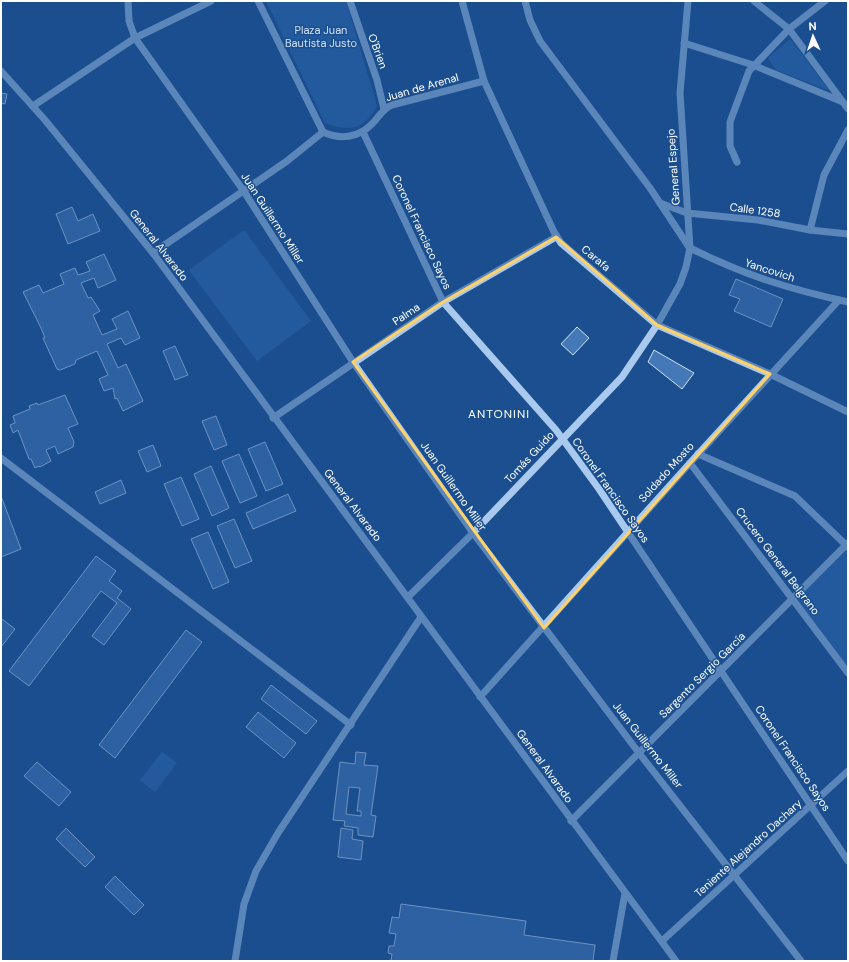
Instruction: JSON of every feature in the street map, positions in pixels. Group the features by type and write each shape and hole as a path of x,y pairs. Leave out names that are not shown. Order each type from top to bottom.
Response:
{"street":[{"name":"Juan Guillermo Miller","path":"128,1 129,22 135,38 242,190 353,362 473,533 544,628 801,961"},
{"path":"33,106 135,38 212,1"},
{"path":"258,1 322,132 342,137 363,132"},
{"name":"O'Brien","path":"350,1 377,80 384,109"},
{"name":"Carafa","path":"462,1 484,81 556,237 561,243 657,325 770,374 848,412"},
{"path":"525,1 530,20 540,42 660,203 690,248"},
{"name":"General Espejo","path":"657,325 680,284 686,267 690,248 680,93 688,1"},
{"path":"754,1 789,29 848,109"},
{"path":"737,162 730,146 730,122 746,78 753,65 789,29 825,1"},
{"path":"684,43 753,65 843,102"},
{"name":"General Alvarado","path":"1,71 33,106 153,253 273,418 408,597 421,617 571,821 676,961"},
{"name":"Juan de Arenal","path":"363,132 372,124 384,109 392,105 484,81"},
{"path":"810,230 824,175 848,130"},
{"path":"153,253 287,160 322,132"},
{"name":"Coronel Francisco Sayos","path":"363,132 443,302 562,438 628,531 720,672 812,805 848,861"},
{"name":"Calle 1258","path":"660,203 687,213 758,220 810,230 848,234"},
{"name":"Palma","path":"273,418 443,302 556,237"},
{"name":"Yancovich","path":"690,248 726,266 757,278 848,302"},
{"name":"Soldado Mosto","path":"480,697 544,628 690,462 840,300"},
{"name":"Tomás Guido","path":"408,597 473,533 562,438 622,377 657,325"},
{"path":"698,454 795,496 847,545"},
{"path":"1,458 351,725"},
{"name":"Crucero General Belgrano","path":"690,462 848,673"},
{"name":"Sargento Sergio García","path":"571,821 847,545"},
{"path":"235,961 244,904 252,879 278,833 351,725 421,617"},
{"name":"Teniente Alejandro Dachary","path":"662,941 848,771"},
{"path":"614,961 625,893"}],"highlighted area":[{"path":"556,237 657,325 770,374 544,628 353,362 443,302"}],"green space":[{"name":"Plaza Juan Bautista Justo","path":"266,1 346,1 377,106 367,120 355,127 349,128 341,128 325,123"},
{"path":"790,39 830,91 776,70 768,58"},
{"path":"244,230 311,321 257,361 189,270"},
{"path":"848,547 848,673 793,599"},
{"path":"162,752 177,763 155,792 140,780"}],"building":[{"path":"1,93 7,94 5,104 1,103"},
{"path":"72,207 78,221 93,214 100,231 68,244 56,214"},
{"path":"104,254 116,280 98,288 94,278 81,283 88,298 91,297 100,311 93,315 102,335 117,329 112,319 128,311 140,338 125,345 121,338 107,344 118,368 126,364 143,401 123,411 117,398 115,399 113,388 104,391 99,379 108,375 97,351 76,360 75,364 60,370 57,369 43,338 45,338 41,328 23,292 39,285 43,293 64,284 60,274 75,268 78,275 90,271 86,262"},
{"path":"736,279 783,299 771,327 734,311 740,299 729,295"},
{"path":"577,327 589,338 573,355 561,344"},
{"path":"175,346 188,375 175,380 163,351"},
{"path":"654,350 694,373 682,389 648,362"},
{"path":"65,395 78,424 68,428 74,442 73,447 58,454 55,446 46,450 51,461 35,468 31,459 29,459 18,430 13,433 10,425 15,423 13,416 30,409 29,406 37,403 38,405"},
{"path":"216,416 227,445 214,450 202,421"},
{"path":"265,442 283,484 266,491 248,449"},
{"path":"153,445 161,466 147,472 138,451"},
{"path":"239,454 257,496 240,503 222,461"},
{"path":"211,466 229,508 212,516 194,474"},
{"path":"181,477 199,519 182,526 164,484"},
{"path":"121,480 126,493 100,504 95,492"},
{"path":"288,494 296,511 253,529 246,513"},
{"path":"1,496 21,549 1,557"},
{"path":"234,519 252,561 235,568 217,526"},
{"path":"208,532 229,582 213,589 191,539"},
{"path":"96,556 116,571 109,581 122,591 117,598 131,609 104,645 92,636 117,603 101,591 29,686 9,671"},
{"path":"2,619 15,629 1,647 1,621"},
{"path":"186,630 202,642 115,758 99,745"},
{"path":"271,685 317,721 306,734 261,699"},
{"path":"258,712 296,743 284,758 246,727"},
{"path":"356,752 366,753 364,765 378,766 371,815 376,816 373,837 358,835 358,828 344,826 345,821 333,820 340,762 355,764","holes":["349,787 360,788 357,811 361,811 361,816 346,814"]},
{"path":"37,762 71,792 59,806 24,776"},
{"path":"66,828 95,857 85,867 56,839"},
{"path":"341,828 353,830 352,839 363,841 361,860 338,857"},
{"path":"115,876 144,905 134,915 105,887"},
{"path":"401,904 526,921 524,935 595,945 593,961 391,961 392,954 388,953 389,946 394,946 396,934 389,933 392,917 399,918"}],"district":[{"name":"ANTONINI","path":"499,414"}]}
